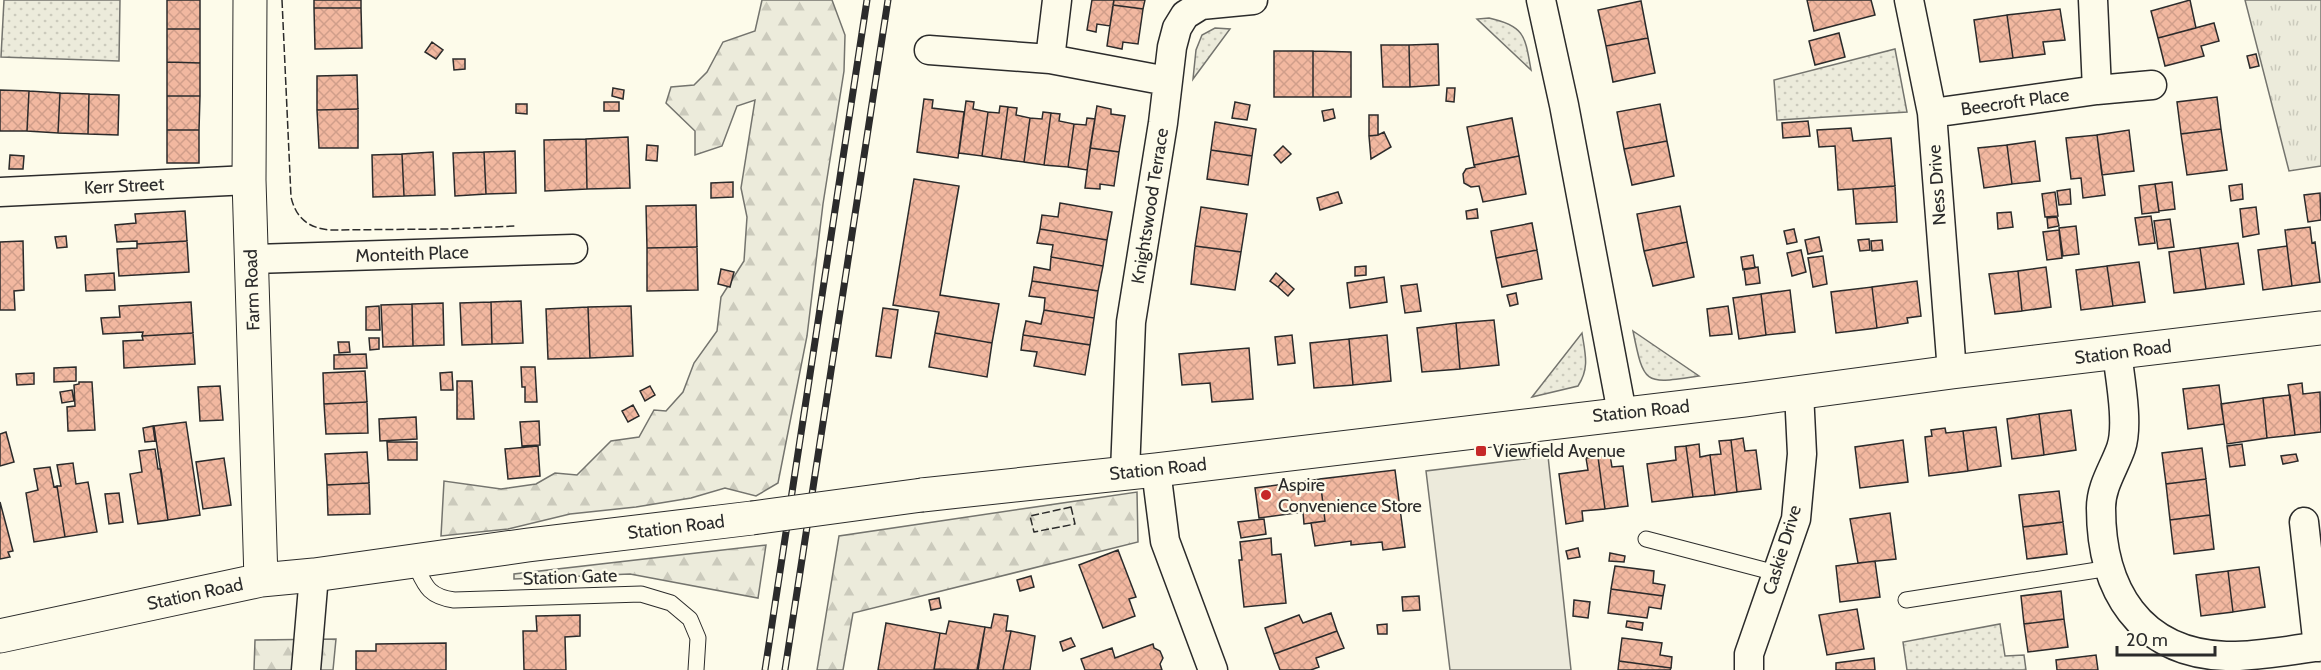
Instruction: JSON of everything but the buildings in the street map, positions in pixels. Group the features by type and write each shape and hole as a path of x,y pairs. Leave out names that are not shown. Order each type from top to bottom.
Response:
{"street":[{"name":"Farm Road","path":"250,0 249,180 261,580"},
{"path":"1050,59 1057,0"},
{"name":"Knightswood Terrace","path":"1213,670 1140,471 1131,322 1177,27 1185,15 1201,5 1254,0"},
{"path":"1541,0 1564,105 1622,413"},
{"name":"Ness Drive","path":"1909,0 1932,113 1952,372"},
{"path":"2093,0 2097,90"},
{"path":"929,50 1050,59 1167,81"},
{"name":"Beecroft Place","path":"1932,113 2152,84"},
{"name":"Kerr Street","path":"0,192 249,180"},
{"name":"Monteith Place","path":"251,259 573,249"},
{"name":"Station Road","path":"0,636 261,580 314,575 413,560 922,495 1140,471 2321,328"},
{"path":"2117,353 2124,412 2122,446 2106,483 2101,507 2110,568 2122,601 2143,626 2166,642 2196,653 2228,657 2320,647 2304,522"},
{"name":"Caskie Drive","path":"1749,670 1749,654 1796,519 1802,454 1798,392"},
{"path":"306,670 314,575"}],"lane":[{"path":"1646,539 1776,573"},
{"name":"Station Gate","path":"413,560 428,590 441,598 454,600 641,594 671,603 690,619 698,638 696,670"},
{"path":"1906,600 2110,568"}],"green space":[{"path":"4,0 120,0 119,61 1,57"},
{"path":"762,0 832,0 845,35 844,71 823,204 807,336 778,483 756,496 725,488 691,498 570,514 508,529 441,536 444,481 501,489 536,484 555,473 577,475 611,441 639,437 654,410 666,411 683,392 694,363 717,331 721,297 744,261 747,217 741,188 755,100 737,106 722,146 695,155 695,131 666,103 671,87 694,85 707,72 723,42 755,31"},
{"path":"2245,0 2321,0 2321,166 2289,171"},
{"path":"1489,18 1517,29 1525,41 1531,70 1477,19"},
{"path":"1215,28 1230,29 1193,79 1196,50 1202,35"},
{"path":"1895,49 1907,112 1777,120 1774,80"},
{"path":"1633,331 1699,376 1667,380 1650,377 1644,372 1640,362"},
{"path":"1582,333 1585,367 1578,386 1532,397"},
{"path":"1137,492 1138,542 853,613 843,670 817,670 839,536"},
{"path":"766,545 758,598 630,574 514,579 514,574"},
{"path":"2000,624 2005,656 2024,655 2026,670 1907,670 1903,642"},
{"path":"336,639 333,670 254,670 255,640"}],"shaded area":[{"path":"1548,456 1571,670 1450,670 1426,471"}],"railway":[{"path":"765,670 867,0"},
{"path":"785,670 888,0"}],"fence":[{"path":"282,0 291,197 296,211 304,221 315,227 330,230 516,226"},
{"path":"1071,507 1075,524 1034,532 1030,516 1071,507"}],"place":[{"name":"Viewfield Avenue","path":"1481,451"},
{"name":"Aspire Convenience Store","path":"1266,495"}]}
